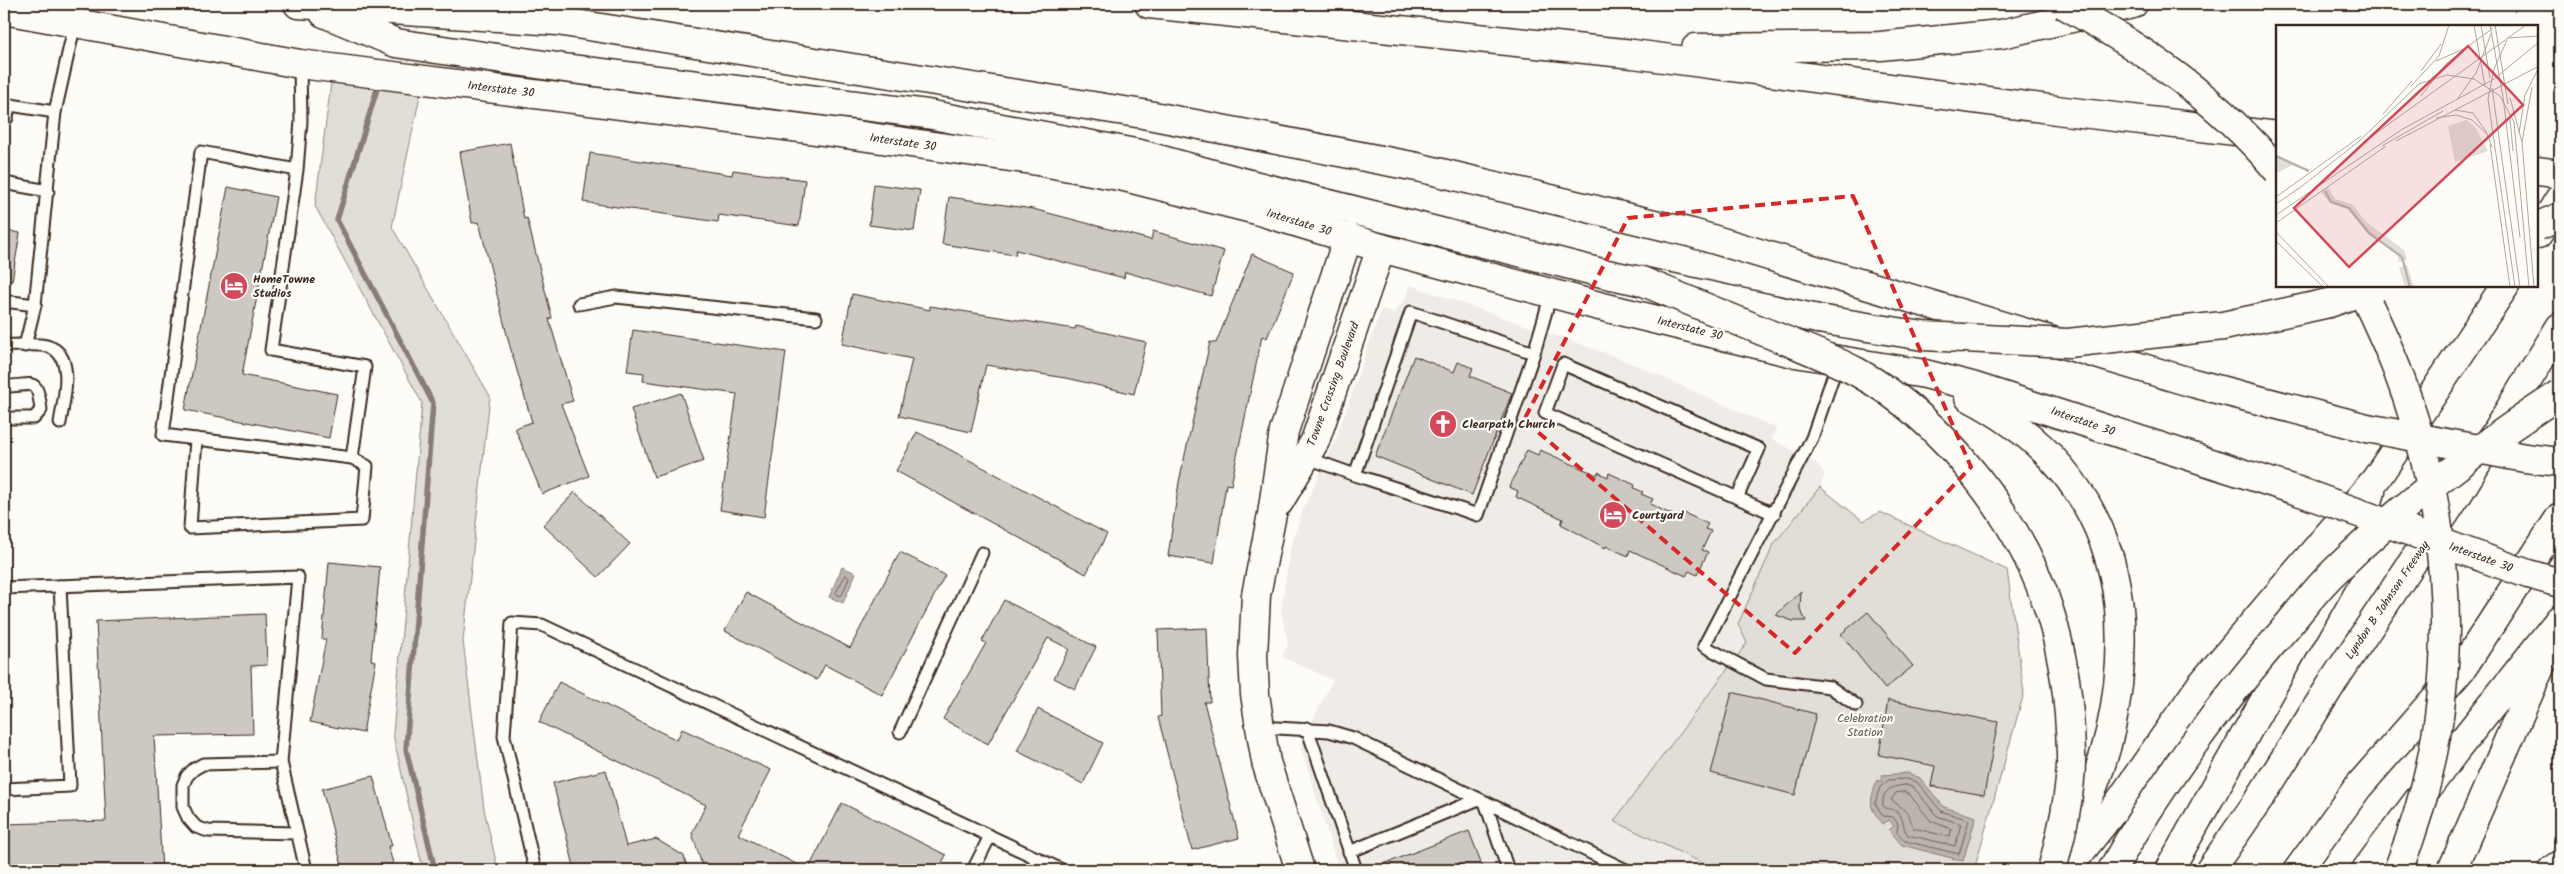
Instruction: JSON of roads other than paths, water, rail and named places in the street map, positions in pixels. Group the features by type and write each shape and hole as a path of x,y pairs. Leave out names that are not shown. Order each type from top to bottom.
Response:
{"main road":[{"path":"300,4 396,43 564,68 927,114 1140,154 1341,207 1639,280 1818,319 1923,336 2068,343 2223,326 2311,308 2372,288"},
{"path":"300,4 557,22 1143,114 1417,167 1692,233 2193,383 2367,428 2525,458 2560,462"},
{"path":"1149,4 1594,50 2276,136"},
{"path":"2063,4 2120,36 2178,75 2228,118 2276,169"},
{"path":"1594,50 1880,46 2001,34 2132,4"},
{"name":"Interstate 30","path":"4,10 300,64 840,133 1032,160 1124,177 1256,210 1381,248 1551,294 1789,352 1925,374 2060,413 2156,447 2298,491 2528,574 2560,582"},
{"path":"2539,232 2560,198"},
{"path":"2539,226 2560,217"},
{"name":"Towne Crossing Boulevard","path":"1300,870 1266,762 1260,728 1255,694 1256,595 1272,514 1284,431 1348,238"},
{"name":"Towne Crossing Boulevard","path":"1272,514 1314,441 1381,248"},
{"path":"1639,280 1802,347 1858,373 1915,413 1962,459 1996,503 2026,557 2050,612 2064,672 2071,755 2062,833 2051,870"},
{"path":"2359,288 2386,343 2415,417 2435,505 2444,590 2442,687 2436,734 2416,818 2398,870"},
{"path":"2066,870 2119,803 2200,686 2376,479 2504,288"},
{"name":"Lyndon B Johnson Freeway","path":"2210,870 2260,798 2338,674 2458,494 2560,327"},
{"path":"1925,374 1990,408 2022,429 2053,458 2077,490 2098,527 2113,563 2121,633 2115,708 2107,746 2094,784 2051,870"},
{"path":"2112,870 2154,804 2254,665 2334,572 2406,505 2479,450 2560,394"},
{"path":"2169,870 2357,536 2376,479"},
{"path":"2298,870 2358,787 2463,667 2560,517"},
{"path":"2366,870 2455,751 2560,619"},
{"path":"2452,870 2536,674 2560,623"},
{"path":"2553,870 2560,865"}],"lane":[{"path":"25,346 35,305 55,112 75,23"},
{"path":"300,64 302,121 297,170 271,350 365,367 352,458"},
{"path":"7,118 6,105 55,112"},
{"path":"196,439 190,528 362,520 367,466 352,458 164,434 201,152 297,170"},
{"path":"4,183 48,191"},
{"path":"1306,457 1478,516 1534,353 1551,294"},
{"path":"579,304 616,297 816,318"},
{"path":"4,301 35,305"},
{"path":"1355,475 1411,312 1534,353"},
{"path":"4,345 47,346 56,352 63,361 67,371 61,418 41,410"},
{"path":"1838,360 1812,438 1704,646 1766,679 1830,687 1856,705"},
{"path":"1737,498 1760,449 1563,364 1545,413 1737,498 1774,514"},
{"path":"4,386 28,384 35,386 39,390 41,410 34,418 4,418"},
{"path":"900,732 982,553"},
{"path":"4,588 298,577 281,762 306,870"},
{"path":"4,789 70,786 60,586"},
{"path":"535,870 504,736 512,622 542,625 1062,870"},
{"path":"1260,728 1307,728 1329,731 1353,738 1626,870"},
{"path":"1307,728 1356,870"},
{"path":"281,762 203,764 187,776 183,785 183,807 188,818 196,827 208,831 296,833"},
{"path":"1349,852 1482,801"},
{"path":"1482,801 1508,870"},
{"path":"973,870 990,836"},
{"path":"1032,870 1037,858"}],"water":[{"path":"842,567 856,573 843,603 829,597"},
{"path":"1908,773 1920,778 1944,807 1976,817 1963,861 1902,845 1889,830 1894,826 1889,820 1883,824 1874,812 1871,804 1877,780 1882,782 1882,775"}],"waterway":[{"path":"378,86 337,220 433,403 406,749 435,870"}],"place":[{"name":"HomeTowne Studios","path":"234,286"},
{"name":"Clearpath Church","path":"1443,424"},
{"name":"Courtyard","path":"1613,515"}],"park label":[{"name":"Celebration Station","path":"1865,725"}]}
